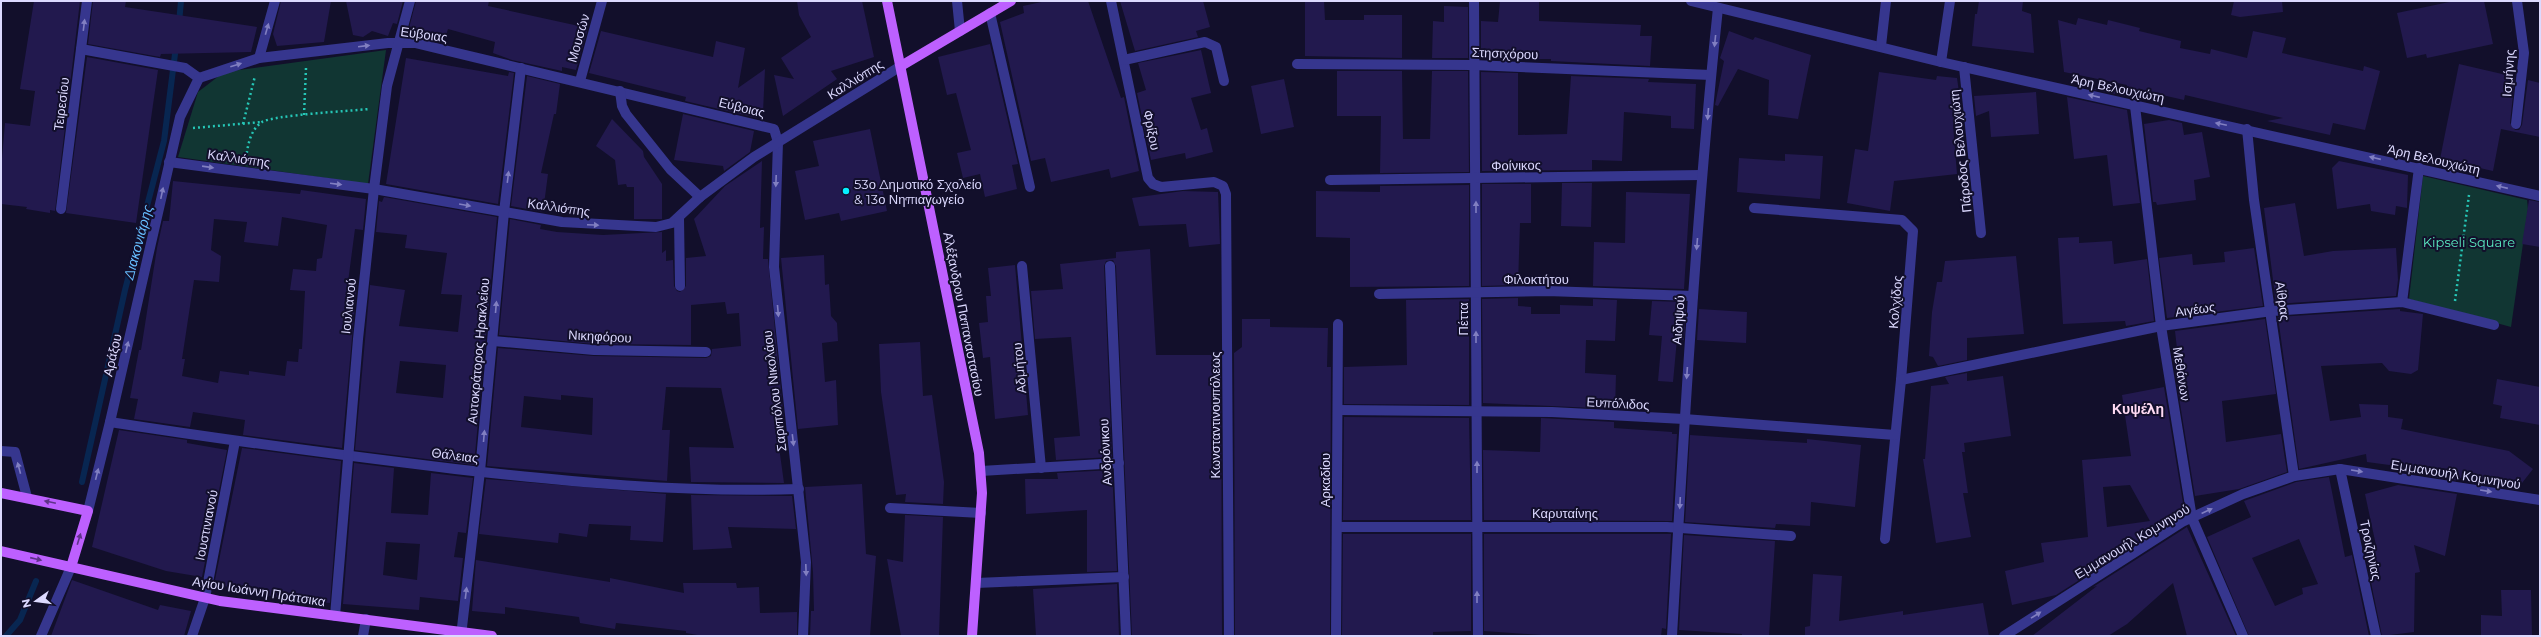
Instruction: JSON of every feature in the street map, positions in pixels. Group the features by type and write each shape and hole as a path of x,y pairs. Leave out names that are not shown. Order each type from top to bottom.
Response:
{"main road":[{"name":"Αλέξανδρου Παπαναστασίου","path":"887,1 982,471 981,513 972,636"},
{"path":"901,66 1011,1"},
{"path":"1,493 27,497 88,511"},
{"name":"Αράξου","path":"71,567 88,511"},
{"name":"Αγίου Ιωάννη Πράτσικα","path":"1,551 205,598 366,619 461,634 492,636"}],"street":[{"name":"Τειρεσίου","path":"60,209 87,1"},
{"path":"259,58 275,1"},
{"name":"Ιουλιανού","path":"335,616 350,456 358,339 383,108 398,42 410,1"},
{"name":"Μουσών","path":"580,81 602,1"},
{"path":"957,1 960,31"},
{"name":"Φρίξου","path":"1111,1 1148,178 1154,184 1161,187 1214,182 1223,186 1226,194"},
{"name":"Πέττα","path":"1474,1 1473,65 1476,178 1478,636"},
{"name":"Άρη Βελουχιώτη","path":"1691,1 1881,46 1941,62 2135,106 2247,129 2540,196"},
{"path":"1881,46 1886,1"},
{"path":"1941,62 1950,1"},
{"name":"Ισμήνης","path":"2516,124 2524,53 2518,1"},
{"name":"Αιδηψού","path":"1672,636 1684,419 1693,296 1702,175 1718,8"},
{"path":"990,13 1030,187"},
{"name":"Εύβοιας","path":"199,78 259,58 398,42 433,46 770,127 774,129 778,142"},
{"path":"1124,60 1205,42 1216,47 1224,82"},
{"path":"81,49 185,68 199,78"},
{"name":"Στησιχόρου","path":"1297,64 1473,65 1711,75"},
{"name":"Καλλιόπης","path":"169,162 374,189 582,224 636,227 665,225 679,218 700,197 778,142 901,66"},
{"name":"Πάροδος Βελουχιώτη","path":"1964,67 1981,233"},
{"name":"Αυτοκράτορος Ηρακλείου","path":"461,634 480,471 504,212 521,68"},
{"name":"Αράξου","path":"88,511 180,117 199,78"},
{"path":"620,91 622,106 626,114 670,169 700,197"},
{"name":"Μεθάνων","path":"2135,106 2161,326 2192,518 2243,636"},
{"name":"Αίθρας","path":"2247,129 2254,200 2272,312 2294,476"},
{"name":"Σαριπόλου Νικολάου","path":"778,142 774,267 799,489 806,587 803,636"},
{"path":"2402,302 2419,168"},
{"name":"Φοίνικος","path":"1330,180 1702,175"},
{"name":"Κωνσταντινουπόλεως","path":"1226,194 1229,636"},
{"name":"Κολχίδος","path":"1754,208 1902,220 1911,227 1914,238 1885,539"},
{"path":"679,218 680,286"},
{"name":"Αδμήτου","path":"1022,266 1041,468"},
{"name":"Ανδρόνικου","path":"1110,266 1126,636"},
{"name":"Φιλοκτήτου","path":"1379,294 1547,291 1693,296"},
{"name":"Αιγέως","path":"1901,380 2161,326 2272,312 2402,302 2494,325"},
{"name":"Αρκαδίου","path":"1336,636 1338,324"},
{"name":"Νικηφόρου","path":"493,341 594,350 706,352"},
{"name":"Ευπόλιδος","path":"1338,410 1476,411 1684,419 1896,435"},
{"name":"Θάλειας","path":"110,422 235,441 350,456 581,482 694,489 799,489"},
{"name":"Ιουστινιανού","path":"192,636 205,598 235,441"},
{"path":"1,451 15,452 27,497"},
{"path":"982,471 1119,462"},
{"name":"Εμμανουήλ Κομνηνού","path":"2004,636 2192,518 2243,494 2294,476 2340,469 2540,500"},
{"name":"Τροιζηνίας","path":"2340,469 2376,636"},
{"path":"890,508 981,513"},
{"name":"Καρυταίνης","path":"1337,527 1477,526 1679,528 1791,536"},
{"name":"Αράξου","path":"41,636 71,567"},
{"path":"976,583 1124,577"},
{"path":"363,636 366,619"}],"path":[{"path":"304,115 306,52"},
{"path":"243,124 259,58"},
{"path":"177,130 262,122 304,115 383,108"},
{"path":"242,172 251,134 262,122"},
{"path":"2453,315 2471,180"},
{"path":"2410,237 2463,244"}],"green space":[{"path":"386,50 368,184 178,157 198,92 224,72"},
{"name":"Kipseli Square","path":"2423,176 2527,200 2528,209 2511,327 2409,299"}],"building":[{"path":"34,1 80,1 55,211 50,210 50,213 26,209 27,207 1,204 1,170 5,123 30,126 35,91 20,89"},
{"path":"93,1 126,1 125,7 257,27 251,52 161,54 160,57 88,44"},
{"path":"281,1 331,1 324,42 277,46 273,34"},
{"path":"346,1 403,1 397,24 393,23 388,36 372,31 363,37 353,35"},
{"path":"416,1 489,1 488,6 588,28 576,70 562,67 562,71 512,60 493,53 495,42 448,29 445,38 409,28"},
{"path":"797,1 862,1 874,57 831,71 837,79 783,116 774,75 794,79 781,58 811,37 799,15"},
{"path":"1046,1 1088,1 1121,98 1124,97 1139,171 1111,178 1109,169 1051,182 1045,158 1031,161 1000,22 1024,13 1023,6"},
{"path":"1120,1 1203,1 1210,27 1196,31 1198,37 1135,51"},
{"path":"1305,1 1324,1 1325,20 1364,20 1364,15 1402,15 1402,58 1305,56"},
{"path":"1500,1 1539,1 1539,21 1641,25 1640,36 1652,36 1650,66 1551,61 1551,59 1481,59 1481,21 1498,22"},
{"path":"1979,1 2023,1 2022,11 2031,14 2034,53 1972,46 1975,14 1977,14"},
{"path":"2234,1 2282,1 2283,12 2240,17 2231,15"},
{"path":"2454,1 2484,1 2493,44 2427,58 2426,54 2407,58 2397,13"},
{"path":"1444,6 1468,7 1468,58 1432,58 1433,21 1444,22"},
{"path":"2078,18 2107,25 2108,20 2140,28 2139,31 2181,41 2180,48 2210,54 2211,49 2247,58 2253,31 2286,38 2282,53 2363,71 2364,66 2380,71 2365,130 2333,123 2330,135 2267,121 2283,118 2185,95 2184,100 2127,87 2127,85 2064,72 2058,20 2076,25"},
{"path":"601,31 713,57 716,41 745,48 738,88 765,69 763,112 758,112 757,118 685,101 686,97 589,73"},
{"path":"1729,31 1753,40 1755,37 1811,55 1798,119 1768,115 1769,80 1738,69 1718,106 1715,105 1724,61 1720,58"},
{"path":"990,44 1018,164 1012,165 1017,189 985,197 980,174 963,178 957,153 971,150 956,93 947,95 938,57"},
{"path":"1201,50 1211,93 1191,98 1201,130 1207,128 1213,152 1186,159 1185,153 1151,160 1137,93 1146,90 1138,63"},
{"path":"87,57 158,70 136,223 66,213"},
{"path":"406,58 508,76 509,72 514,73 498,204 386,184"},
{"path":"2459,64 2515,77 2510,123 2515,130 2519,130 2522,125 2528,80 2540,83 2540,137 2501,129 2493,171 2440,159"},
{"path":"1337,71 1402,71 1403,139 1430,139 1432,71 1468,71 1469,172 1380,173 1381,116 1337,116"},
{"path":"1481,72 1518,73 1518,135 1567,134 1571,76 1649,79 1648,82 1696,84 1694,129 1671,128 1671,116 1624,112 1622,161 1592,160 1592,170 1482,171"},
{"path":"1879,72 1936,80 1937,76 1957,78 1963,121 1953,125 1957,174 1894,181 1890,211 1847,203 1855,149 1868,151"},
{"path":"527,76 560,84 556,114 554,114 541,173 548,174 543,212 511,206"},
{"path":"1284,79 1294,127 1261,134 1251,86"},
{"path":"2123,87 2125,96 2091,89"},
{"path":"2036,92 2039,134 1991,137 1989,111 1976,116 1974,96"},
{"path":"2067,97 2127,110 2140,203 2113,206 2107,155 2074,159"},
{"path":"683,114 754,131 750,152 724,171 723,166 674,160"},
{"path":"612,119 643,151 644,157 662,184 662,219 634,219 634,187 627,187 626,184 618,185 615,160 596,146"},
{"path":"2169,120 2182,123 2184,135 2202,132 2210,177 2194,180 2196,200 2157,205 2156,202 2153,202 2144,124"},
{"path":"870,129 887,211 841,221 839,213 805,220 795,171 819,166 813,141"},
{"path":"1785,154 1823,156 1820,199 1737,192 1739,158 1785,161"},
{"path":"762,161 760,228 764,227 763,259 768,259 785,431 782,431 783,445 779,447 784,483 691,482 689,447 734,448 721,388 666,387 662,430 670,430 667,481 487,466 498,348 594,356 706,358 711,356 712,349 741,346 739,313 727,314 725,302 691,305 691,345 594,344 499,335 510,219 541,225 540,229 557,232 603,235 662,232 662,253 666,250 666,261 673,260 674,286 677,291 680,292 686,286 686,258 706,256 694,219 725,186","holes":["561,395 593,398 592,435 521,427 524,396 561,400"]},
{"path":"2339,161 2408,175 2407,208 2396,206 2395,215 2371,211 2370,204 2337,209 2332,168"},
{"path":"173,181 300,194 301,190 366,199 363,230 355,229 348,282 357,283 342,448 243,435 245,420 193,412 190,427 134,419 138,399 130,398 139,350 141,350 157,248 163,221 169,221","holes":["282,217 327,225 322,258 317,259 316,271 293,269 290,290 305,291 302,349 299,349 298,362 287,361 285,376 249,371 249,375 220,371 218,383 182,376 185,359 182,359 194,280 219,282 221,256 211,250 214,219 247,222 244,242 278,246"]},
{"path":"1562,183 1592,183 1591,227 1561,226"},
{"path":"1482,184 1531,184 1531,223 1520,223 1518,285 1482,286"},
{"path":"1469,185 1469,286 1350,287 1350,238 1316,237 1316,191 1380,192 1380,186"},
{"path":"1183,191 1218,192 1220,244 1189,247 1186,224 1139,226 1132,198"},
{"path":"1626,192 1690,194 1684,289 1593,286 1594,242 1625,243"},
{"path":"384,197 497,217 474,465 355,450 370,285 405,290 399,326 458,332 462,295 441,294 447,253 405,248 407,235 376,232 379,201 382,202","holes":["400,361 446,365 443,398 396,393"]},
{"path":"2529,200 2540,202 2540,247 2522,244"},
{"path":"2295,203 2304,256 2333,251 2396,248 2398,280 2396,296 2276,304 2264,208"},
{"path":"2079,237 2079,243 2112,241 2114,264 2147,259 2154,321 2126,326 2125,321 2063,324 2058,238"},
{"path":"2254,248 2263,306 2167,318 2159,258 2192,254 2193,265 2225,262 2224,252"},
{"path":"1150,249 1156,355 1221,355 1222,636 1132,636 1116,266 1113,260 1106,261 1104,266 1112,457 1056,460 1054,438 1080,436 1071,337 1035,339 1031,291 1063,289 1060,264 1116,258 1116,252"},
{"path":"824,255 825,285 829,284 831,316 837,323 838,341 822,343 825,382 836,380 838,425 798,429 781,258"},
{"path":"2016,256 2024,334 1967,338 1967,360 1938,366 1933,357 1929,356 1932,312 1937,282 1942,282 1945,261"},
{"path":"1015,265 1028,415 995,419 990,357 983,358 979,323 988,322 986,296 991,296 988,268"},
{"path":"1518,298 1518,306 1531,307 1531,314 1560,314 1560,305 1593,306 1593,299 1617,300 1615,341 1586,340 1585,373 1616,375 1615,409 1483,403 1482,299"},
{"path":"1469,299 1469,405 1344,404 1344,367 1407,365 1406,300"},
{"path":"1652,301 1684,302 1683,308 1686,309 1684,340 1677,339 1673,382 1658,381 1662,336 1649,335"},
{"path":"1699,309 1747,312 1746,343 1697,340"},
{"path":"2400,309 2400,311 2423,314 2418,370 2411,374 2389,371 2382,363 2321,366 2330,421 2361,417 2359,404 2388,405 2388,417 2403,419 2401,429 2509,451 2533,469 2522,483 2460,478 2459,481 2427,476 2442,472 2367,462 2366,454 2299,469 2278,317"},
{"path":"1242,319 1270,319 1270,327 1328,328 1327,367 1331,367 1330,636 1235,636 1234,353 1242,347"},
{"path":"2265,319 2276,394 2222,401 2226,442 2281,434 2287,472 2239,489 2195,496 2177,385 2181,384 2175,331"},
{"path":"920,342 923,396 932,395 944,482 943,504 905,502 906,494 896,495 881,392 879,344"},
{"path":"1967,373 1967,381 2003,376 2011,436 1964,443 1965,452 1962,452 1968,493 1963,493 1971,537 1936,543 1923,459 1925,459 1931,386 1949,384 1945,377"},
{"path":"2497,379 2540,387 2540,425 2500,418 2502,406 2493,404"},
{"path":"2164,387 2184,509 2180,511 2181,515 2056,595 2012,605 2005,571 2044,562 2041,543 2088,537 2082,460 2131,456 2122,395","holes":["2130,485 2150,521 2107,527 2103,487"]},
{"path":"1344,417 1469,418 1471,520 1343,520"},
{"path":"1541,418 1614,422 1614,428 1672,432 1672,434 1677,434 1672,521 1484,520 1483,450 1540,452"},
{"path":"119,430 187,440 187,443 227,450 202,577 166,571 92,547"},
{"path":"1690,435 1807,443 1807,439 1861,445 1855,507 1811,502 1810,526 1776,524 1775,528 1685,522"},
{"path":"242,448 341,461 330,603 285,599 219,585 220,581 215,580"},
{"path":"354,463 394,468 391,513 428,515 431,473 473,478 466,533 458,532 454,557 463,558 458,601 420,597 419,610 343,604","holes":["386,542 420,544 417,580 383,575"]},
{"path":"1112,470 1117,571 1087,572 1087,510 1026,514 1025,479 1058,479 1057,473"},
{"path":"2329,477 2345,557 2352,555 2369,636 2249,636 2207,537 2251,517 2244,501 2296,482","holes":["2299,539 2318,584 2302,588 2303,594 2275,606 2252,558"]},
{"path":"486,479 666,494 663,542 630,540 631,526 589,524 587,537 559,533 558,543 479,534"},
{"path":"862,484 866,554 876,556 870,636 810,636 811,611 814,611 813,572 805,487"},
{"path":"2398,485 2457,494 2445,556 2414,545 2420,572 2415,573 2414,632 2382,636 2365,553 2377,550 2365,494"},
{"path":"691,495 792,496 796,529 728,527 732,548 693,550"},
{"path":"905,515 943,517 939,636 901,636 887,559 903,562"},
{"path":"2187,527 2236,636 2187,636 2173,583 2127,624 2108,636 2032,636 2097,586 2093,587"},
{"path":"1343,534 1471,534 1471,631 1433,632 1433,636 1342,636"},
{"path":"1484,534 1671,534 1666,629 1662,628 1661,636 1555,636 1484,631"},
{"path":"1684,535 1775,541 1769,636 1742,636 1742,634 1679,630"},
{"path":"476,560 610,582 610,578 684,593 683,583 736,583 737,588 759,587 760,613 797,612 797,636 703,636 686,633 686,631 616,623 615,629 580,623 579,617 505,607 505,614 472,611"},
{"path":"1813,574 1842,576 1839,621 1903,611 1903,615 1983,603 1989,636 1805,636 1805,627 1810,626"},
{"path":"72,580 158,610 160,605 191,611 184,636 51,636"},
{"path":"1117,584 1119,636 1036,636 1033,589"},
{"path":"2501,590 2531,590 2532,636 2481,636 2481,615 2502,616"}],"waterway":[{"name":"Διακονιάρης","path":"179,23 181,1"},
{"name":"Διακονιάρης","path":"82,482 125,290 164,141 176,46"},
{"name":"Διακονιάρης","path":"6,636 20,620 36,581"}],"place":[{"name":"53ο Δημοτικό Σχολείο & 13ο Νηπιαγωγείο","path":"846,191"}],"district":[{"name":"Κυψέλη","path":"2138,409"}]}
